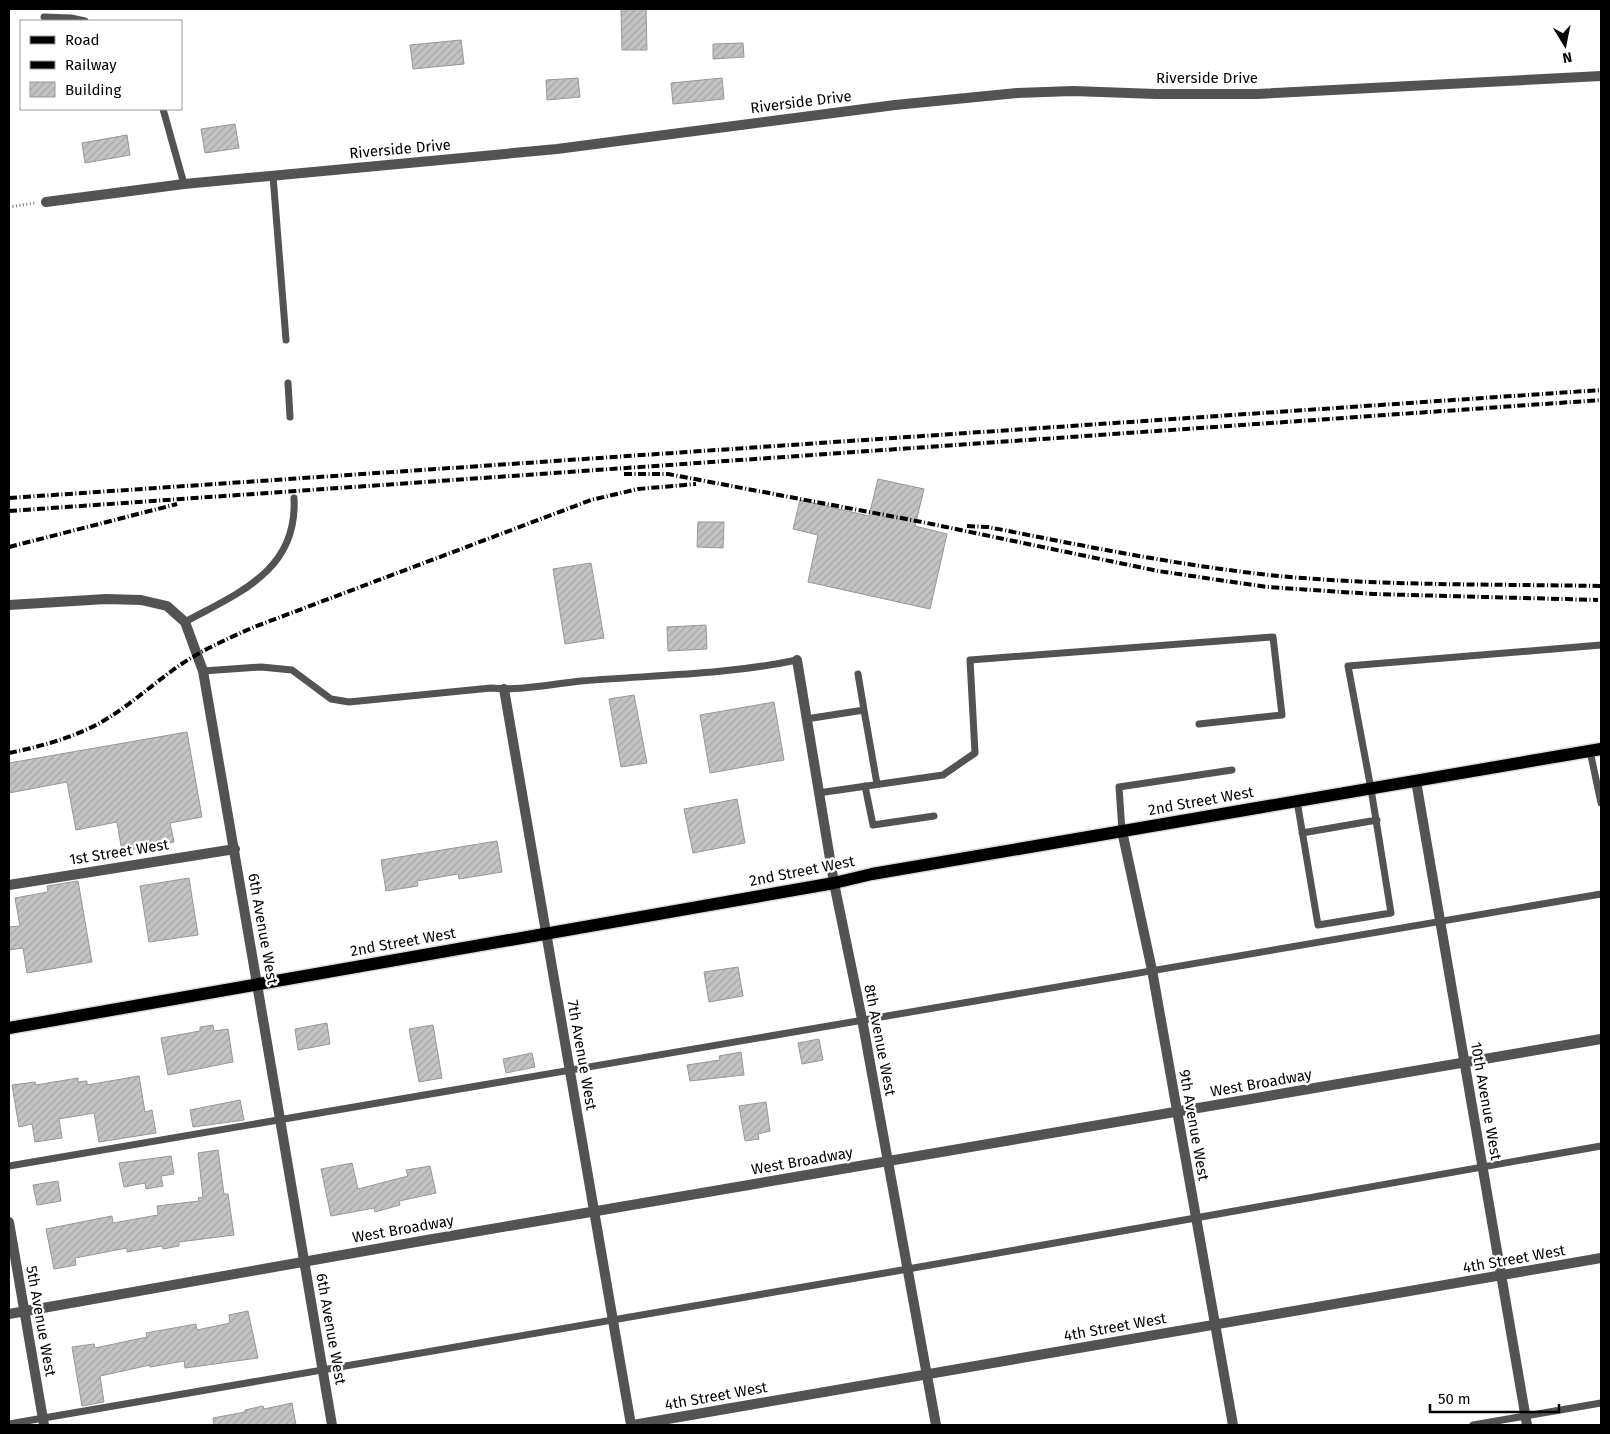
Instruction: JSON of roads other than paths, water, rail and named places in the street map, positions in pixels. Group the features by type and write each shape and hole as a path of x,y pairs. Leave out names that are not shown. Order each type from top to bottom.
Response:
{"main road":[{"name":"2nd Street West","path":"9,1028 834,883 872,874 1596,750"}],"street":[{"name":"Riverside Drive","path":"46,202 184,184 547,150 895,105 1016,93 1073,90 1156,94 1257,94 1601,76"},
{"name":"6th Avenue West","path":"9,605 106,599 141,600 167,606 185,622 203,671 332,1425"},
{"name":"8th Avenue West","path":"797,660 834,883 862,1020 936,1425"},
{"name":"7th Avenue West","path":"504,689 632,1425"},
{"name":"10th Avenue West","path":"1416,781 1526,1421"},
{"name":"9th Avenue West","path":"1122,831 1152,970 1232,1425"},
{"name":"1st Street West","path":"9,885 235,850"},
{"name":"West Broadway","path":"9,1314 1601,1039"},
{"name":"5th Avenue West","path":"9,1222 44,1422"},
{"name":"4th Street West","path":"632,1425 1501,1277 1601,1258"}],"lane":[{"path":"44,17 80,20"},
{"path":"163,110 184,184"},
{"path":"273,176 286,340"},
{"path":"288,383 290,417"},
{"path":"185,622 252,585 268,572 280,557 290,534 295,514 294,498"},
{"path":"818,793 943,775 975,753 970,660 1273,637 1282,715 1199,724"},
{"path":"1297,802 1318,925 1392,913 1372,789 1348,666 1601,645"},
{"path":"203,671 261,667 292,670 331,699 349,702 491,688 504,689 582,681 709,674 752,669 797,660"},
{"path":"858,674 877,784"},
{"path":"806,719 864,710"},
{"path":"1596,750 1601,803"},
{"path":"1122,831 1118,788 1232,770"},
{"path":"865,786 873,825 934,816"},
{"path":"1302,833 1376,820"},
{"path":"9,1166 1601,894"},
{"path":"9,1424 44,1422 322,1369 908,1269 1601,1146"},
{"path":"1473,1425 1526,1421 1601,1403"}],"railway":[{"path":"9,498 1601,390"},
{"path":"9,511 1601,400"},
{"path":"624,474 668,474 922,522 1158,571 1267,587 1373,594 1598,600"},
{"path":"9,753 53,742 96,725 126,706 192,657 254,627 591,500 638,489 696,484"},
{"path":"9,547 177,504"},
{"path":"967,526 988,527 1169,561 1279,576 1359,582 1600,586"}]}
